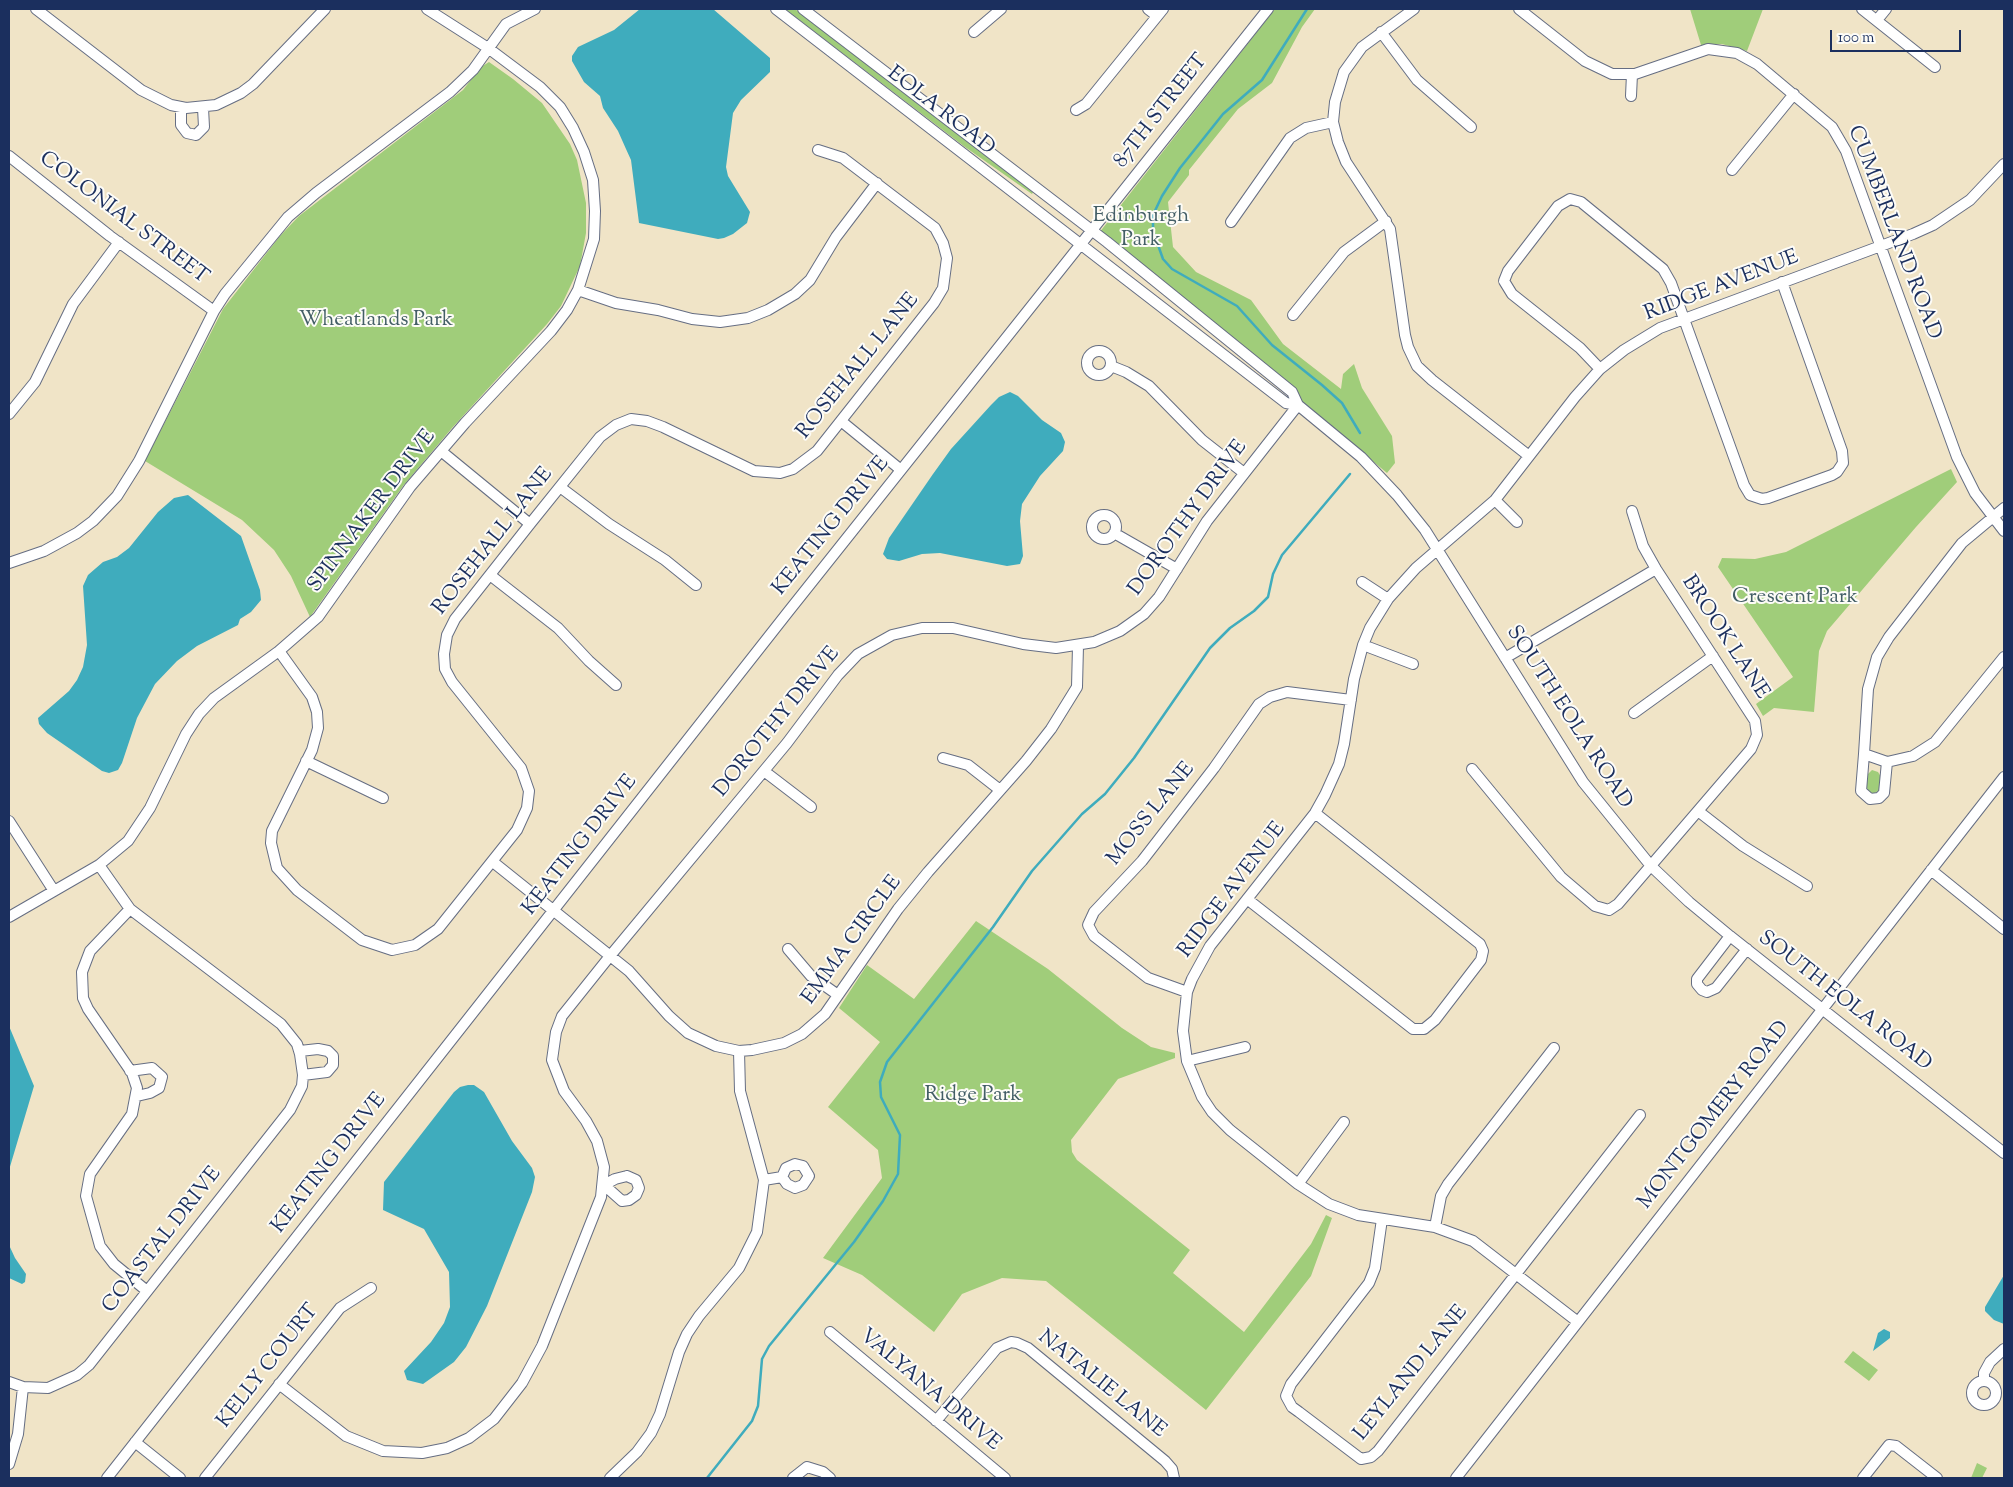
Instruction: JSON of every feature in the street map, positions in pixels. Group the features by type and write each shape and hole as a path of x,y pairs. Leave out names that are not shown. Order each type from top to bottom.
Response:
{"street":[{"path":"36,9 141,90 153,98 180,108 203,108 227,101 253,84 325,9"},
{"name":"SPINNAKER DRIVE","path":"9,918 99,865 128,841 141,824 186,734 199,714 228,687 280,651 300,634 330,602 386,520 441,451 551,331 567,310 578,290 594,239 595,211 592,180 584,152 573,128 560,107 540,87 488,48 427,9"},
{"path":"9,562 44,551 61,542 93,521 117,496 139,461 214,312 272,235 294,211 450,92 473,70 506,24 535,9"},
{"name":"EOLA ROAD","path":"776,9 1087,238"},
{"name":"EOLA ROAD","path":"803,9 1087,238"},
{"path":"974,32 1001,9"},
{"path":"1076,110 1086,104 1160,12 1148,9"},
{"name":"87TH STREET","path":"1087,238 1268,9"},
{"path":"1414,9 1362,47 1344,72 1336,92 1333,122 1338,142 1346,162 1386,221 1392,239 1405,335 1408,347 1417,366 1432,380 1529,456"},
{"name":"CUMBERLAND ROAD","path":"1519,9 1593,67 1612,74 1632,74 1708,49 1728,50 1748,58 1826,120 1838,136 1957,457 1975,493 2004,531"},
{"path":"1862,9 1935,67"},
{"path":"1877,20 1886,9"},
{"path":"1381,32 1416,80 1471,127"},
{"path":"1631,96 1632,74"},
{"path":"1732,170 1794,94"},
{"path":"180,108 181,125 187,133 196,135 204,127 203,108"},
{"path":"1231,222 1290,138 1306,128 1333,122"},
{"name":"ROSEHALL LANE","path":"280,651 312,697 317,712 316,740 276,820 271,843 272,855 277,868 286,879 362,940 392,950 415,945 428,938 438,929 493,862 524,818 529,791 527,778 522,768 452,682 445,669 444,654 447,635 455,620 530,524 600,438 616,425 631,419 647,421 664,427 754,471 770,474 793,469 805,462 817,451 934,303 943,288 947,258 943,243 935,228 843,158 818,150"},
{"name":"COLONIAL STREET","path":"9,156 119,242 214,312"},
{"name":"RIDGE AVENUE","path":"1578,1322 1473,1241 1435,1227 1382,1219 1340,1209 1298,1184 1220,1120 1198,1090 1187,1061 1183,1030 1187,992 1203,956 1315,813 1332,783 1339,764 1363,645 1388,599 1410,574 1495,500 1600,369 1636,342 1684,319 1913,234 1951,214 1970,200 2004,164"},
{"path":"578,290 616,303 658,310 692,319 720,322 748,318 768,310 795,294 810,280 836,237 876,183"},
{"path":"1600,369 1580,348 1512,294 1504,281 1508,271 1558,206 1570,199 1581,202 1658,262 1668,276 1744,485 1750,495 1756,498 1768,498 1832,475 1843,463 1842,451 1782,282"},
{"path":"1293,315 1344,252 1386,221"},
{"name":"SOUTH EOLA ROAD","path":"1087,238 1286,403 1298,405"},
{"name":"SOUTH EOLA ROAD","path":"1087,238 1292,392 1298,405 1361,457 1411,512 1438,550 1583,782 1651,866 1689,902 1730,936 2004,1153"},
{"name":"KEATING DRIVE","path":"107,1478 553,911 1087,238"},
{"path":"9,414 35,382 74,304 119,242"},
{"path":"1111,366 1126,372 1149,386 1202,440 1244,473"},
{"name":"DOROTHY DRIVE","path":"280,1384 346,1436 383,1451 406,1454 430,1452 460,1443 474,1435 500,1413 534,1362 601,1197 604,1185 604,1167 597,1141 586,1121 564,1091 552,1060 556,1032 562,1016 858,654 892,635 922,628 953,628 1056,648 1078,646 1107,638 1132,624 1159,597 1207,521 1298,405"},
{"path":"841,421 902,470"},
{"path":"441,451 530,524"},
{"path":"560,487 615,528 665,560 696,585"},
{"path":"1495,500 1517,522"},
{"path":"1886,762 1884,793 1879,798 1870,799 1861,791 1868,688 1874,664 1881,648 1962,543 2004,508"},
{"path":"1632,511 1643,546 1656,569"},
{"path":"1114,533 1177,569"},
{"name":"BROOK LANE","path":"1472,769 1561,877 1595,906 1609,910 1618,904 1698,811 1750,749 1757,735 1755,721 1656,569 1505,658"},
{"path":"490,575 558,628 589,662 616,685"},
{"path":"1362,582 1388,599"},
{"path":"1363,645 1412,664"},
{"name":"EMMA CIRCLE","path":"493,862 635,977 669,1016 688,1033 716,1046 739,1051 775,1046 802,1034 818,1021 898,909 1039,744 1072,698 1078,680 1078,646"},
{"path":"1634,713 1712,656"},
{"path":"1864,754 1886,762 1913,756 1935,742 2004,657"},
{"name":"MOSS LANE","path":"1187,992 1148,978 1094,936 1088,925 1094,912 1142,860 1219,762 1259,704 1270,697 1287,692 1351,700"},
{"path":"943,758 968,765 1000,790"},
{"path":"306,762 383,798"},
{"path":"764,771 811,807"},
{"name":"MONTGOMERY ROAD","path":"1456,1478 2004,776"},
{"path":"1698,811 1742,846 1808,886"},
{"path":"1247,899 1413,1029 1424,1029 1430,1025 1446,1006 1481,960 1483,951 1480,944 1315,813"},
{"path":"9,820 54,891"},
{"name":"COASTAL DRIVE","path":"9,1382 23,1387 48,1388 78,1375 89,1365 290,1110 302,1086 303,1063 300,1052 297,1044 281,1024 130,909 99,865"},
{"path":"1931,870 2004,929"},
{"path":"130,909 90,951 82,972 81,986 88,1009 130,1071 136,1082 137,1096 127,1124 90,1174 86,1196 100,1246 114,1264 147,1290"},
{"path":"1730,936 1697,979 1697,984 1702,990 1707,992 1716,988 1747,949"},
{"path":"788,949 811,976 838,995"},
{"path":"1187,1061 1245,1047"},
{"path":"1435,1227 1441,1196 1448,1184 1554,1048"},
{"path":"300,1052 318,1049 328,1051 333,1056 333,1065 327,1072 303,1075"},
{"path":"610,1478 637,1452 651,1433 660,1414 679,1352 687,1334 746,1258 757,1232 764,1180 740,1091 739,1051"},
{"path":"130,1071 152,1068 162,1077 159,1088 137,1096"},
{"name":"LEYLAND LANE","path":"1382,1219 1375,1268 1369,1283 1291,1384 1286,1396 1292,1407 1361,1459 1371,1458 1378,1451 1640,1115"},
{"path":"1298,1184 1344,1122"},
{"path":"764,1180 782,1176"},
{"name":"KELLY COURT","path":"205,1478 340,1308 371,1288"},
{"name":"VALYANA DRIVE","path":"830,1332 1005,1478"},
{"name":"NATALIE LANE","path":"936,1421 998,1348 1011,1342 1017,1343 1028,1348 1165,1461 1172,1468 1174,1478"},
{"path":"1984,1382 1984,1373 1990,1362 2004,1349"},
{"path":"9,1464 18,1434 23,1387"},
{"path":"135,1442 180,1478"},
{"path":"1863,1478 1889,1446 1896,1446 1937,1478"},
{"path":"793,1478 807,1467 823,1472 830,1478"}],"green space":[{"path":"785,9 795,9 1033,192 1032,194 965,147"},
{"name":"Edinburgh Park","path":"1275,9 1315,9 1302,27 1272,83 1238,109 1189,170 1189,175 1168,202 1173,247 1196,272 1251,300 1283,344 1341,389 1343,374 1354,364 1362,388 1392,436 1395,463 1387,473 1099,233"},
{"path":"1690,9 1763,9 1747,51 1722,44 1701,45"},
{"name":"Wheatlands Park","path":"489,62 542,103 570,144 577,160 586,203 586,233 580,266 561,306 403,486 310,617 291,576 274,550 242,520 145,461 223,309 280,236 299,216 463,90 481,67"},
{"name":"Crescent Park","path":"1951,469 1957,482 1827,631 1819,651 1814,712 1774,708 1763,716 1756,704 1793,677 1718,567 1722,558 1755,559 1786,552"},
{"path":"1872,770 1878,772 1881,777 1880,789 1874,794 1869,792 1866,786 1868,774"},
{"name":"Ridge Park","path":"976,921 1048,969 1122,1028 1151,1047 1175,1053 1175,1058 1118,1079 1071,1140 1072,1152 1077,1160 1190,1250 1173,1273 1244,1332 1311,1244 1326,1215 1332,1218 1311,1276 1206,1410 1046,1281 1002,1278 962,1294 934,1332 862,1275 823,1258 882,1178 878,1150 828,1107 880,1042 839,1008 867,965 914,999"},
{"path":"1853,1351 1878,1370 1869,1381 1844,1362"},
{"path":"1977,1463 1987,1468 1982,1478 1971,1478"}],"water":[{"path":"640,9 713,9 770,58 770,72 741,100 733,113 726,167 728,176 750,212 747,223 733,234 724,238 718,239 639,223 631,160 618,131 603,108 600,96 584,82 572,61 572,56 578,47 614,30"},
{"path":"1010,392 1018,396 1042,420 1061,433 1065,442 1063,451 1040,476 1022,504 1020,521 1023,556 1020,564 1007,566 940,553 922,554 899,561 887,559 883,554 889,538 951,449 999,397"},
{"path":"188,495 241,536 260,590 261,600 251,612 240,619 238,625 197,646 177,661 155,684 137,718 118,770 109,773 102,771 47,733 39,724 38,718 69,691 83,667 87,645 83,586 88,575 103,562 117,557 129,548 158,512 174,498"},
{"path":"9,1026 34,1086 9,1170"},
{"path":"474,1085 484,1092 512,1141 532,1168 535,1177 532,1192 487,1306 466,1347 454,1362 423,1384 407,1380 404,1371 431,1342 444,1323 450,1307 449,1272 424,1229 383,1210 384,1182 454,1092 460,1087"},
{"path":"9,1245 26,1274 25,1282 22,1284 9,1278"},
{"path":"2004,1275 2004,1324 1994,1320 1985,1311 1985,1307"},
{"path":"1884,1329 1890,1332 1890,1338 1873,1351 1878,1333"}],"waterway":[{"path":"1307,9 1262,80 1223,114 1180,168 1162,196 1153,215 1153,231 1163,259 1172,269 1237,306 1272,345 1342,403 1360,433"},
{"path":"707,1478 752,1421 758,1406 762,1359 769,1346 854,1242 883,1201 898,1174 900,1135 881,1097 880,1082 887,1062 993,927 1032,871 1082,814 1105,794 1134,758 1210,648 1230,628 1254,611 1268,597 1273,574 1282,555 1350,474"}]}
